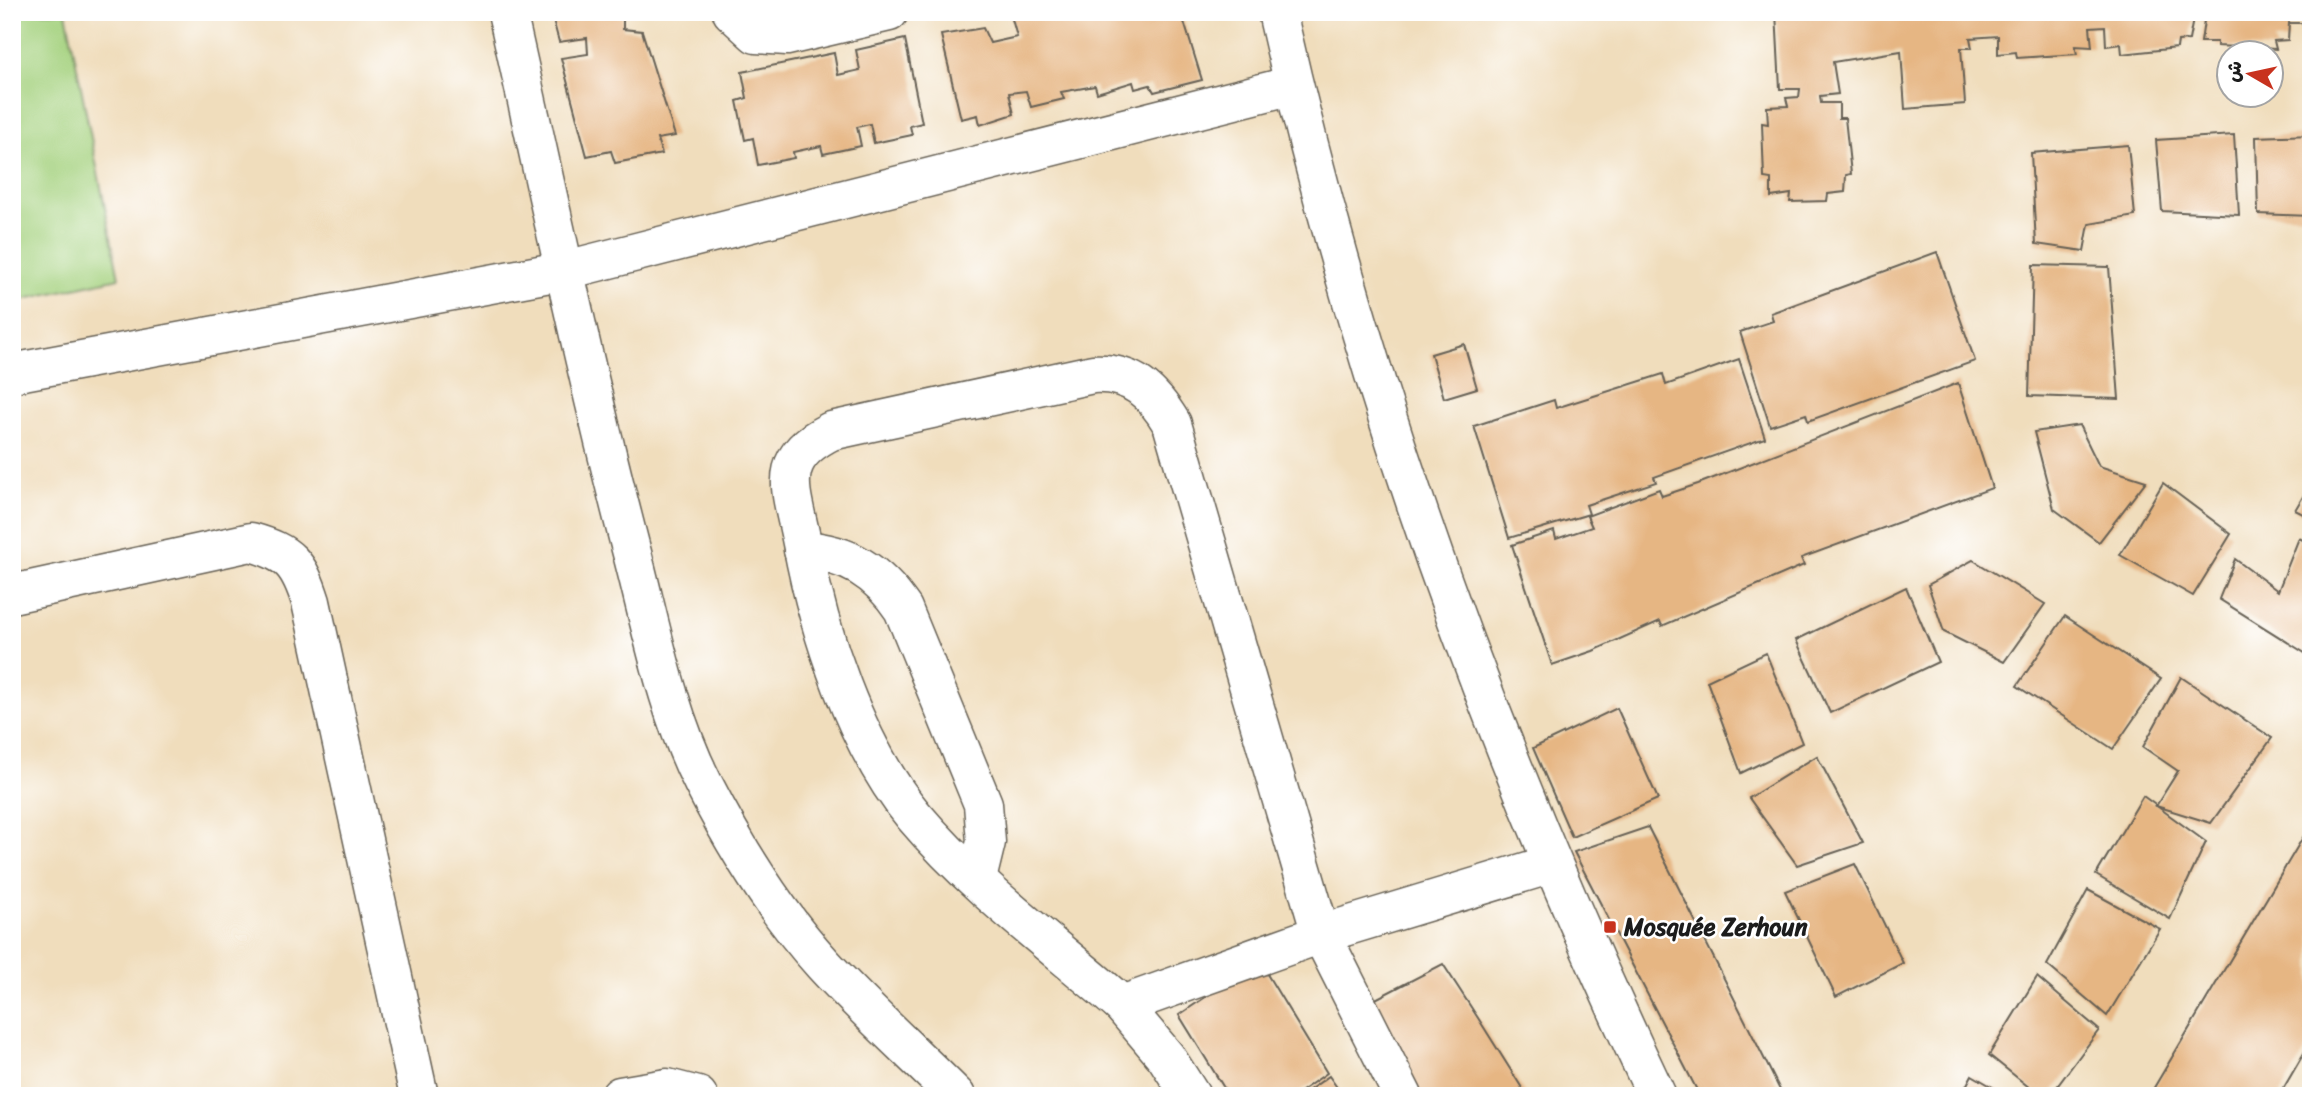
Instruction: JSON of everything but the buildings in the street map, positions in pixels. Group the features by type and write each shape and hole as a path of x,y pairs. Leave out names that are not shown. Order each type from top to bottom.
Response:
{"street":[{"path":"507,12 566,270 596,416 667,688 702,781 755,873 815,954 956,1096"},
{"path":"732,12 757,34 787,36 889,12"},
{"path":"1277,12 1293,85 1348,283 1409,479 1478,673 1552,864 1590,954 1657,1096"},
{"path":"12,373 566,270 1293,85"},
{"path":"1191,1096 1154,1041 1122,1005 977,879 914,815 871,752 854,718 819,613 803,550 792,489 791,466 802,448 831,431 1093,374 1112,373 1128,377 1153,394 1172,424 1321,934 1403,1096"},
{"path":"12,594 251,542 278,550 301,571 311,602 419,1096"},
{"path":"803,550 841,556 859,564 890,590 903,609 983,804 986,842 977,879"},
{"path":"1122,1005 1321,934 1552,864"},
{"path":"620,1096 667,1088 698,1096"}],"green space":[{"path":"12,12 66,12 119,278 12,302"}],"place":[{"name":"Mosquée Zerhoun","path":"1610,927"}]}
